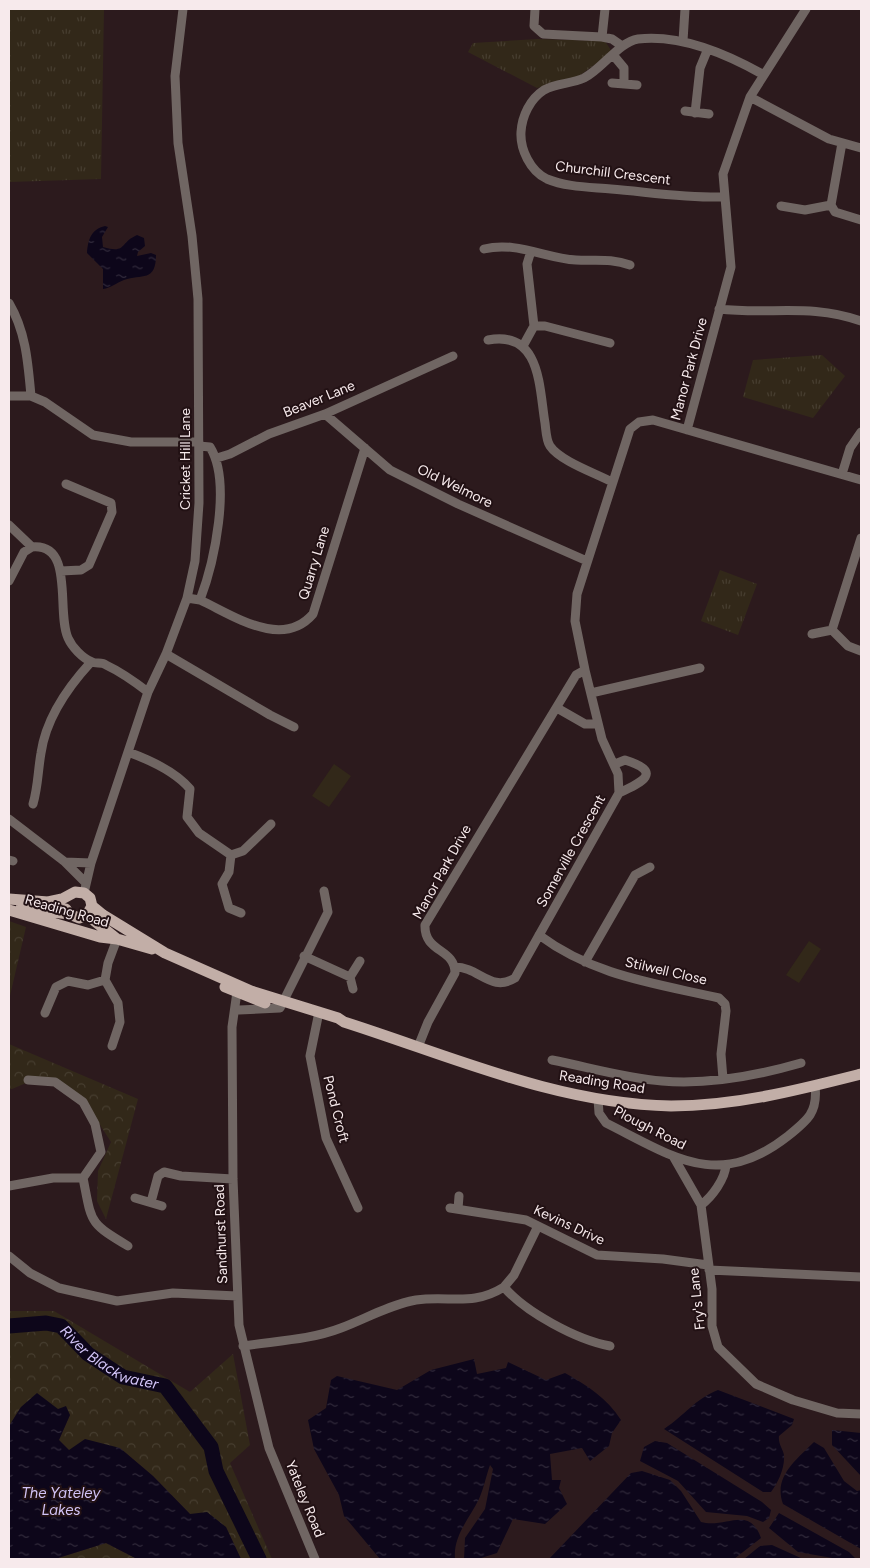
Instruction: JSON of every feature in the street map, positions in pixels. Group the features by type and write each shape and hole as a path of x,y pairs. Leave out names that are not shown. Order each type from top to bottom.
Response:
{"main road":[{"name":"Reading Road","path":"9,899 48,902 69,897 85,888 90,898 90,911 117,939"},
{"name":"Reading Road","path":"69,897 66,907 69,914"},
{"name":"Reading Road","path":"9,906 69,914 79,918 90,911"},
{"name":"Reading Road","path":"9,910 100,937 117,939 165,953"},
{"name":"Reading Road","path":"90,911 165,953 242,991 318,1015 337,1024 344,1022 537,1086 598,1099 647,1104 695,1105 762,1098 861,1074"}],"street":[{"name":"Cricket Hill Lane","path":"85,888 91,863 148,692 166,654 187,598 196,561 199,503 198,299 175,104 174,76 183,9"},
{"path":"535,9 534,26 543,34 602,37 612,39 622,46 638,39 683,41 741,62 764,75"},
{"path":"602,37 605,9"},
{"path":"683,41 685,9"},
{"name":"Manor Park Drive","path":"455,966 449,957 428,942 424,934 425,925 523,759 576,676 585,670 575,621 576,594 630,429 639,422 652,420 687,430 731,267 723,174 750,97 806,9"},
{"name":"Churchill Crescent","path":"622,46 614,56 584,78 544,90 534,99 522,118 521,138 525,153 535,170 546,178 561,183 709,198 724,197"},
{"path":"695,113 700,68 708,50"},
{"path":"614,56 624,68 624,84"},
{"path":"612,83 636,85"},
{"path":"750,97 829,139 861,148"},
{"path":"685,111 709,114"},
{"path":"842,143 831,204 835,212 861,220"},
{"path":"781,206 805,210 831,204"},
{"path":"484,249 512,247 576,260 616,260 630,265"},
{"path":"523,346 534,326 527,264 531,251"},
{"path":"9,304 20,327 28,356 31,396"},
{"path":"719,309 743,312 815,310 861,321"},
{"path":"534,326 545,326 610,343"},
{"path":"488,340 505,339 523,346 535,363 549,445 559,455 612,482"},
{"name":"Beaver Lane","path":"217,458 230,454 269,434 325,414 453,356"},
{"path":"9,396 31,396 67,415 93,435 131,442 199,444 210,447 217,458 219,525 213,562 200,600"},
{"name":"Old Welmore","path":"325,414 390,470 458,504 587,561"},
{"path":"687,430 861,480"},
{"path":"842,474 850,448 861,432"},
{"name":"Quarry Lane","path":"187,598 200,600 260,627 272,630 288,629 308,620 313,614 364,448"},
{"path":"61,571 81,570 89,565 112,512 111,503 66,484"},
{"path":"9,525 32,547"},
{"path":"832,630 861,538"},
{"path":"9,581 24,552 32,547 40,546 50,549 57,558 61,571 63,619 68,638 78,652 91,662 104,664 148,692"},
{"path":"812,634 832,630"},
{"path":"832,630 848,646 861,651"},
{"path":"166,654 294,727"},
{"path":"33,804 37,788 41,752 57,706 70,685 91,662"},
{"path":"591,693 700,668"},
{"name":"Somerville Crescent","path":"455,966 465,967 496,984 506,983 514,978 619,793 618,774 602,739 585,670"},
{"path":"557,708 585,724 598,724"},
{"path":"128,752 145,758 182,780 190,789 187,817 199,833 231,855"},
{"path":"615,764 624,760 642,766 646,771 646,778 643,782 619,793"},
{"path":"9,819 65,862 85,888"},
{"path":"231,855 243,851 271,824"},
{"path":"231,855 229,872 222,884 229,908 241,913"},
{"path":"65,862 91,863"},
{"path":"585,962 635,875 650,867"},
{"path":"236,1012 282,1005 304,956 328,912 324,891"},
{"name":"Stilwell Close","path":"539,936 562,952 601,970 719,998 725,1004 726,1011 720,1054 723,1079"},
{"path":"112,1046 120,1022 118,1003 105,980 108,963 117,939"},
{"path":"304,956 350,977"},
{"path":"353,989 350,977 360,961"},
{"path":"418,1047 428,1022 455,973 455,966"},
{"path":"45,1012 56,987 68,982 88,985 105,980"},
{"name":"Sandhurst Road","path":"242,991 236,1012 233,1179 237,1296 243,1346 269,1448"},
{"name":"Pond Croft","path":"318,1015 310,1056 326,1138 358,1208"},
{"path":"552,1060 661,1081 723,1079 772,1071 801,1063"},
{"path":"28,1080 55,1082 83,1102 89,1110 100,1140 101,1152 83,1178 91,1218 101,1230 128,1246"},
{"name":"Plough Road","path":"598,1099 599,1113 606,1123 673,1156 700,1165 726,1165 777,1144 800,1127 816,1107 816,1086"},
{"name":"Fry's Lane","path":"673,1156 701,1205 712,1289 712,1326 718,1347 756,1384 837,1413 861,1414"},
{"path":"701,1205 708,1199 725,1174 726,1165"},
{"path":"151,1202 158,1176 164,1172 181,1176 233,1179"},
{"path":"9,1186 53,1178 83,1178"},
{"name":"Kevins Drive","path":"459,1196 454,1209 518,1218 597,1255 663,1259 708,1267 861,1277"},
{"path":"135,1198 162,1206"},
{"path":"243,1346 317,1336 416,1300 479,1299 492,1295 504,1287 514,1275 538,1226"},
{"path":"9,1256 30,1273 59,1288 117,1301 173,1293 237,1296"},
{"path":"504,1287 521,1303 551,1321 593,1343 610,1346"},
{"name":"Yateley Road","path":"269,1448 315,1559"}],"green space":[{"path":"9,9 104,9 101,179 9,182"},
{"path":"538,39 605,41 612,52 579,76 537,88 468,52 473,43"},
{"path":"822,355 845,376 813,418 743,397 753,360"},
{"path":"720,570 757,584 738,635 701,621"},
{"path":"334,764 351,776 329,807 312,796"},
{"path":"9,921 26,927 9,1000"},
{"path":"809,941 821,949 799,983 786,975"},
{"path":"9,1044 138,1099 106,1219 97,1201 98,1171 111,1142 84,1100 38,1078 9,1089"},
{"path":"9,1311 54,1311 190,1392 233,1354 250,1445 230,1463 272,1559 241,1559 226,1527 190,1514 153,1476 120,1448 69,1450 59,1440 70,1415 58,1409 21,1407 9,1426"},
{"path":"106,1543 137,1559 55,1559"}],"water":[{"path":"105,226 108,227 102,237 103,247 116,249 122,247 137,235 144,238 145,246 138,252 137,256 151,253 156,255 154,269 151,273 124,280 103,289 103,269 87,253 88,244 93,232"},
{"path":"474,1359 477,1374 506,1368 508,1362 546,1380 565,1373 581,1383 610,1405 621,1420 612,1433 609,1446 590,1461 582,1448 550,1454 552,1480 561,1480 559,1488 567,1504 545,1524 513,1519 497,1553 478,1559 464,1559 465,1538 485,1509 493,1469 490,1465 479,1499 462,1528 456,1543 455,1559 380,1559 344,1516 339,1495 314,1449 308,1420 326,1408 331,1380 337,1376 397,1390 431,1370"},
{"path":"718,1390 794,1419 792,1425 779,1436 779,1442 784,1455 783,1465 778,1480 771,1492 763,1492 664,1429 696,1403"},
{"name":"The Yateley Lakes","path":"37,1393 58,1409 66,1406 70,1415 59,1440 69,1450 85,1439 120,1448 153,1476 190,1514 207,1512 226,1527 241,1559 137,1559 106,1543 55,1559 9,1559 9,1426 21,1407"},
{"path":"832,1430 861,1433 861,1476 832,1445"},
{"path":"655,1441 667,1443 762,1502 771,1510 769,1518 763,1522 747,1516 706,1512 678,1481 640,1461 644,1447"},
{"path":"814,1442 824,1448 844,1481 857,1491 861,1490 861,1549 783,1504 781,1485 784,1477 794,1462"},
{"path":"642,1471 670,1480 681,1491 701,1522 719,1523 743,1520 750,1522 756,1528 761,1538 734,1559 549,1559 631,1473"},
{"path":"779,1513 849,1552 856,1559 838,1559 798,1552 769,1528"},
{"path":"772,1545 803,1559 744,1559 760,1546"}],"waterway":[{"name":"River Blackwater","path":"9,1326 46,1323 61,1326 88,1354 123,1377 165,1386 211,1447 216,1471 259,1559"}]}
